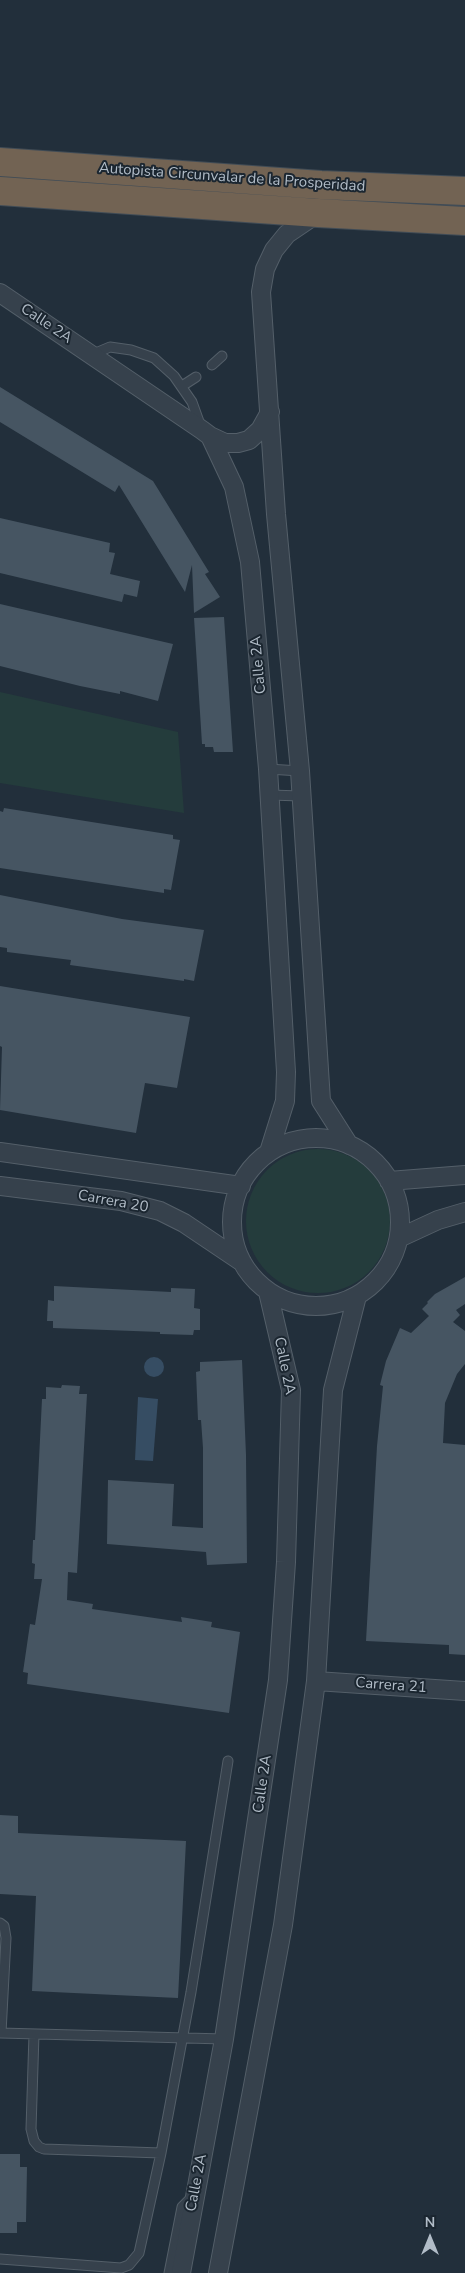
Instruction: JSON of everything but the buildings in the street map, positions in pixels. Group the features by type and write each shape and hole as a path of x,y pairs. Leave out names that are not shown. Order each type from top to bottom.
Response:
{"highway":[{"name":"Autopista Circunvalar de la Prosperidad","path":"0,162 302,184 465,191"},
{"name":"Autopista Circunvalar de la Prosperidad","path":"0,191 318,213 465,220"}],"street":[{"name":"Calle 2A","path":"318,213 287,234 274,250 265,269 261,292 276,514 300,772 321,1101 349,1145"},
{"name":"Calle 2A","path":"0,293 206,433 234,486 250,562 270,795 286,1072 284,1101 269,1152"},
{"path":"206,433 225,442 238,443 249,440 260,430 270,412"},
{"path":"322,1138 349,1145 372,1160 390,1181 399,1209 399,1238 386,1268 377,1281 357,1296 336,1304 312,1306 289,1302 268,1292 248,1273 235,1248 231,1221 236,1194 249,1170 269,1152 295,1141 322,1138"},
{"path":"0,1152 241,1186"},
{"path":"390,1181 465,1175"},
{"name":"Carrera 20","path":"0,1186 121,1201 160,1211 184,1223 242,1262"},
{"path":"399,1238 438,1220 465,1212"},
{"name":"Calle 2A","path":"181,2273 224,2038 278,1680 286,1562 291,1390 268,1292"},
{"path":"218,2273 283,1925 316,1681 334,1390 357,1296"},
{"name":"Carrera 21","path":"316,1681 465,1691"}],"lane":[{"path":"90,355 110,348 131,350 154,358 182,386 192,402 206,433"},
{"path":"212,365 222,356"},
{"path":"182,386 196,376"},
{"path":"268,769 300,772"},
{"path":"270,795 301,796"},
{"path":"0,2259 108,2270 129,2265 139,2253 161,2153 228,1761"},
{"path":"0,1923 4,1926 6,1938 1,2033 224,2038"},
{"path":"34,2034 31,2129 34,2141 39,2146 52,2150 161,2153"},
{"path":"169,2273 182,2207 196,2194"}],"green space":[{"path":"0,692 178,732 184,813 0,783"},
{"path":"318,1149 345,1155 358,1161 369,1170 378,1181 384,1194 390,1221 384,1248 378,1261 369,1272 358,1281 345,1287 318,1293 291,1287 278,1281 267,1272 258,1261 252,1248 246,1221 252,1194 258,1181 267,1170 278,1161 291,1155"}],"water":[{"path":"154,1357 161,1360 164,1367 161,1374 154,1377 147,1374 144,1367 147,1360"},
{"path":"138,1397 158,1399 153,1461 135,1460"}]}
